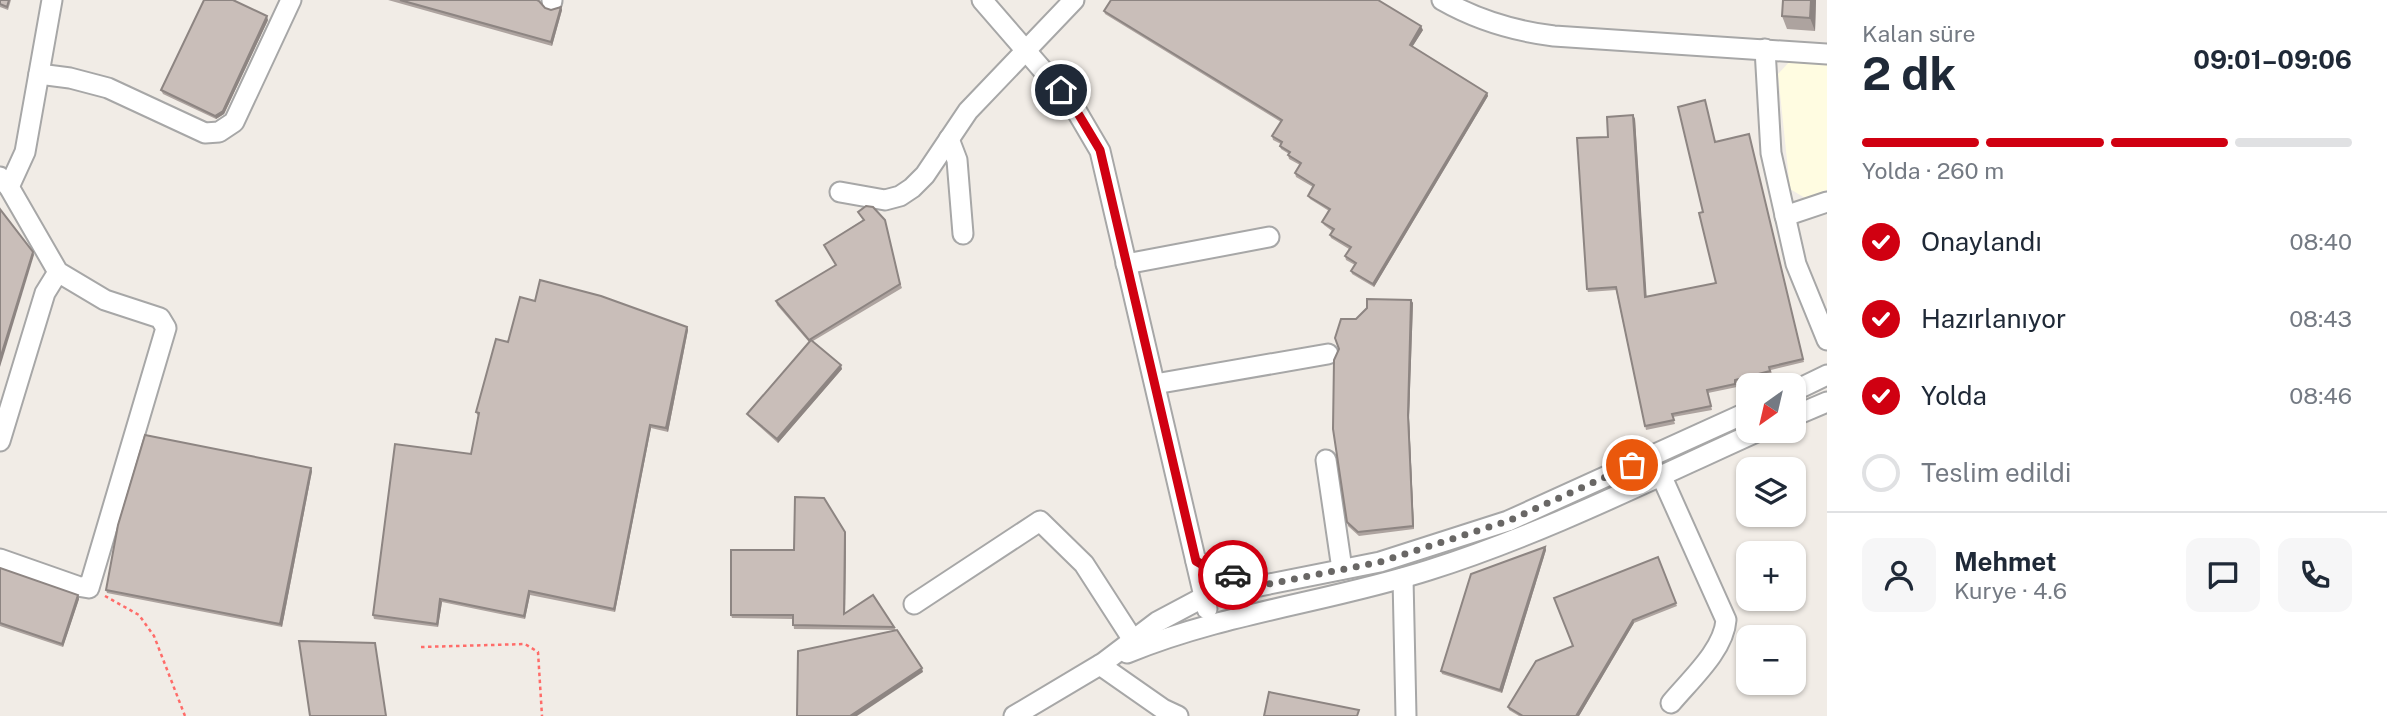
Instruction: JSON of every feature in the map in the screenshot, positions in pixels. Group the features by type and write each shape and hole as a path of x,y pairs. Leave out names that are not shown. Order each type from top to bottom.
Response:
{"street":[{"path":"0,559 77,586 89,587 166,328 160,318 105,300 58,272 4,182 24,152 52,0"},
{"path":"39,74 70,78 108,89 198,131 219,132 234,122 290,0"},
{"path":"982,0 1073,105 1100,150 1210,624"},
{"path":"840,192 878,199 900,197 912,188 925,175 968,111 1074,0"},
{"path":"1442,0 1480,19 1527,33 1827,54"},
{"path":"1765,49 1772,153 1785,216 1797,264 1827,340"},
{"path":"949,139 957,160 963,234"},
{"path":"1785,216 1827,202"},
{"path":"1126,264 1269,237"},
{"path":"0,441 45,293 58,272"},
{"path":"1155,384 1328,354"},
{"path":"1806,385 1827,375"},
{"path":"1806,411 1827,401"},
{"path":"1014,716 1102,664 1157,622 1204,597 1380,562 1508,521 1736,417"},
{"path":"1102,664 1161,639 1210,624 1403,578 1506,542 1736,442"},
{"path":"1326,460 1342,569"},
{"path":"1661,475 1726,620 1724,634 1717,647 1671,703"},
{"path":"914,604 1040,521 1084,564 1133,640"},
{"path":"1196,561 1222,573 1269,584"},
{"path":"1403,578 1406,716"},
{"path":"1102,664 1163,709 1178,716"}],"path":[{"path":"89,587 139,615 154,636 185,716"},
{"path":"421,647 525,644 538,652 542,716"}],"shaded area":[{"path":"1790,61 1827,64 1827,190 1805,198 1790,189 1778,74"}],"building":[{"path":"0,0 9,0 7,7 0,4"},
{"path":"204,0 233,0 267,16 223,111 215,116 161,90"},
{"path":"400,0 537,0 551,10 561,7 551,42"},
{"path":"1111,0 1378,0 1421,26 1410,45 1487,93 1373,284 1351,271 1356,263 1345,256 1351,247 1330,235 1334,229 1322,222 1330,209 1308,196 1314,185 1295,173 1301,163 1288,155 1290,152 1280,146 1282,142 1272,136 1282,120 1104,11"},
{"path":"1783,0 1811,0 1810,18 1782,16"},
{"path":"1705,100 1715,142 1749,134 1803,359 1769,367 1770,371 1762,373 1736,373 1735,384 1707,390 1711,406 1672,414 1674,420 1645,426 1616,287 1587,289 1577,138 1608,137 1607,117 1633,115 1645,297 1716,283 1699,213 1703,212 1678,107"},
{"path":"866,206 873,207 885,220 900,284 809,340 776,301 836,265 824,245 864,220 858,212"},
{"path":"0,209 33,252 0,359"},
{"path":"540,280 601,296 687,327 666,428 650,425 614,609 529,591 524,616 440,599 437,624 373,615 395,444 471,454 479,413 476,412 496,339 508,342 520,297 535,301"},
{"path":"1367,299 1411,300 1408,415 1413,526 1358,532 1347,522 1333,429 1334,360 1339,349 1335,338 1341,319 1356,319 1367,308"},
{"path":"811,340 841,365 777,439 747,414"},
{"path":"145,435 311,468 280,624 106,590 118,525"},
{"path":"795,497 824,498 845,532 844,614 873,595 894,627 793,625 793,615 731,615 731,550 794,550"},
{"path":"1545,547 1500,690 1441,671 1471,574"},
{"path":"1658,557 1676,603 1633,620 1576,716 1523,716 1508,707 1536,661 1573,646 1554,598"},
{"path":"0,568 78,595 62,644 0,623"},
{"path":"897,630 922,668 850,716 797,716 798,651"},
{"path":"299,641 375,643 386,716 310,716"},
{"path":"1269,692 1359,710 1357,716 1264,716"}],"way so far":[{"path":"1233,575 1269,584 1380,562 1508,521 1632,465"}],"route":[{"path":"1061,90 1100,150 1196,561 1208,568 1233,575"}]}
